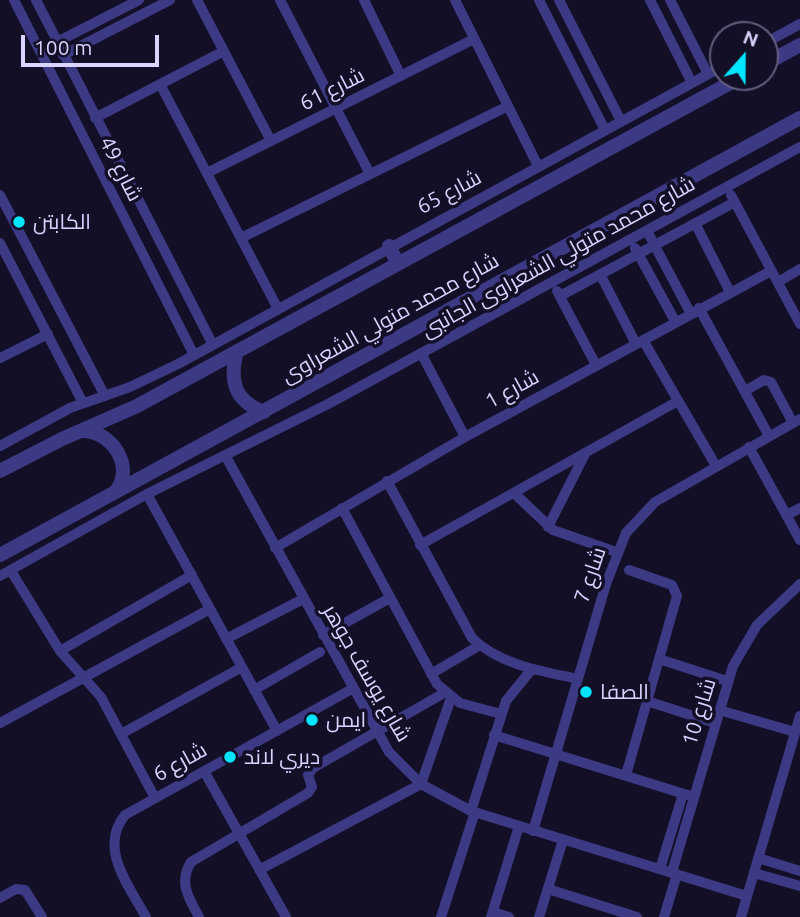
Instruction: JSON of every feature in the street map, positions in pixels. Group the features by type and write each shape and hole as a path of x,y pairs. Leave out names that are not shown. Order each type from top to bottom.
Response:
{"street":[{"name":"شارع 49","path":"14,0 194,355"},
{"name":"شارع 49","path":"36,0 213,345"},
{"path":"57,42 139,0"},
{"path":"64,55 170,0"},
{"path":"197,0 271,141"},
{"path":"280,0 370,174"},
{"path":"364,0 401,76"},
{"path":"455,0 538,166"},
{"path":"539,0 605,130"},
{"path":"559,0 621,121"},
{"path":"650,0 692,83"},
{"path":"670,0 708,74"},
{"path":"779,35 800,24"},
{"name":"شارع 61","path":"207,173 474,39"},
{"path":"779,56 800,45"},
{"path":"96,118 224,51"},
{"name":"شارع 65","path":"0,446 83,403 105,396 194,355 276,307 708,74"},
{"path":"160,84 276,307"},
{"path":"0,471 137,406 715,91"},
{"path":"241,238 508,106"},
{"name":"شارع محمد متولي الشعراوى","path":"0,555 800,118"},
{"name":"شارع محمد متولي الشعراوى الجانبى","path":"5,574 147,494 421,353 800,147"},
{"path":"727,187 800,324"},
{"path":"0,196 4,210 105,396"},
{"path":"560,296 734,202"},
{"path":"695,223 730,292"},
{"path":"647,231 745,391 769,436"},
{"path":"630,239 675,321"},
{"path":"0,243 83,403"},
{"path":"389,246 397,262"},
{"path":"778,282 800,269"},
{"name":"شارع 1","path":"275,548 465,437 771,271"},
{"path":"600,274 716,466"},
{"path":"552,282 596,365"},
{"path":"181,330 199,321"},
{"path":"0,358 47,334"},
{"path":"237,351 232,377 235,389 242,400 264,412"},
{"path":"421,353 465,437"},
{"path":"69,375 89,364"},
{"path":"745,391 764,380 771,382 796,421"},
{"path":"420,545 678,401"},
{"name":"شارع 7","path":"533,831 616,552 626,533 655,502 796,421"},
{"path":"79,432 94,431 115,449 125,476 114,493"},
{"path":"749,446 800,540"},
{"path":"548,527 559,500 586,452"},
{"name":"شارع يوسف جوهر","path":"225,455 376,733 400,765 421,785 473,812 747,896"},
{"path":"387,481 463,624 480,645 494,655 532,669 578,679"},
{"path":"514,493 548,527 616,552"},
{"path":"147,494 277,731"},
{"path":"342,508 431,674 448,696 501,714"},
{"path":"787,515 800,508"},
{"path":"626,775 677,592 672,586 629,570"},
{"path":"5,574 60,651 101,697 155,798"},
{"path":"60,651 192,575"},
{"name":"شارع 10","path":"664,917 675,873 688,795 715,723 727,681 740,652 757,625 800,584"},
{"path":"323,635 390,598"},
{"path":"226,639 303,599"},
{"path":"0,723 210,609"},
{"path":"431,674 480,645"},
{"path":"254,690 320,652"},
{"path":"659,659 727,681"},
{"path":"121,734 242,667"},
{"path":"441,917 501,714 513,689 532,669"},
{"name":"شارع 6","path":"146,917 122,873 113,845 118,824 125,816 352,690"},
{"path":"200,917 185,888 186,870 198,856 308,793 312,787 308,778 311,770 448,696"},
{"path":"259,870 421,785 448,696"},
{"path":"647,701 715,723"},
{"path":"719,710 794,732"},
{"path":"741,917 800,716"},
{"path":"495,734 688,795 660,869"},
{"path":"204,771 286,917"},
{"path":"509,917 492,914 519,826"},
{"path":"539,917 563,840"},
{"path":"758,858 800,871"},
{"path":"754,873 800,886"},
{"path":"0,898 16,889 25,890 42,917"},
{"path":"548,889 637,917"}],"place":[{"name":"الكابتن","path":"19,222"},
{"name":"الصفا","path":"586,692"},
{"name":"ايمن","path":"312,720"},
{"name":"ديري لاند","path":"230,757"}]}
